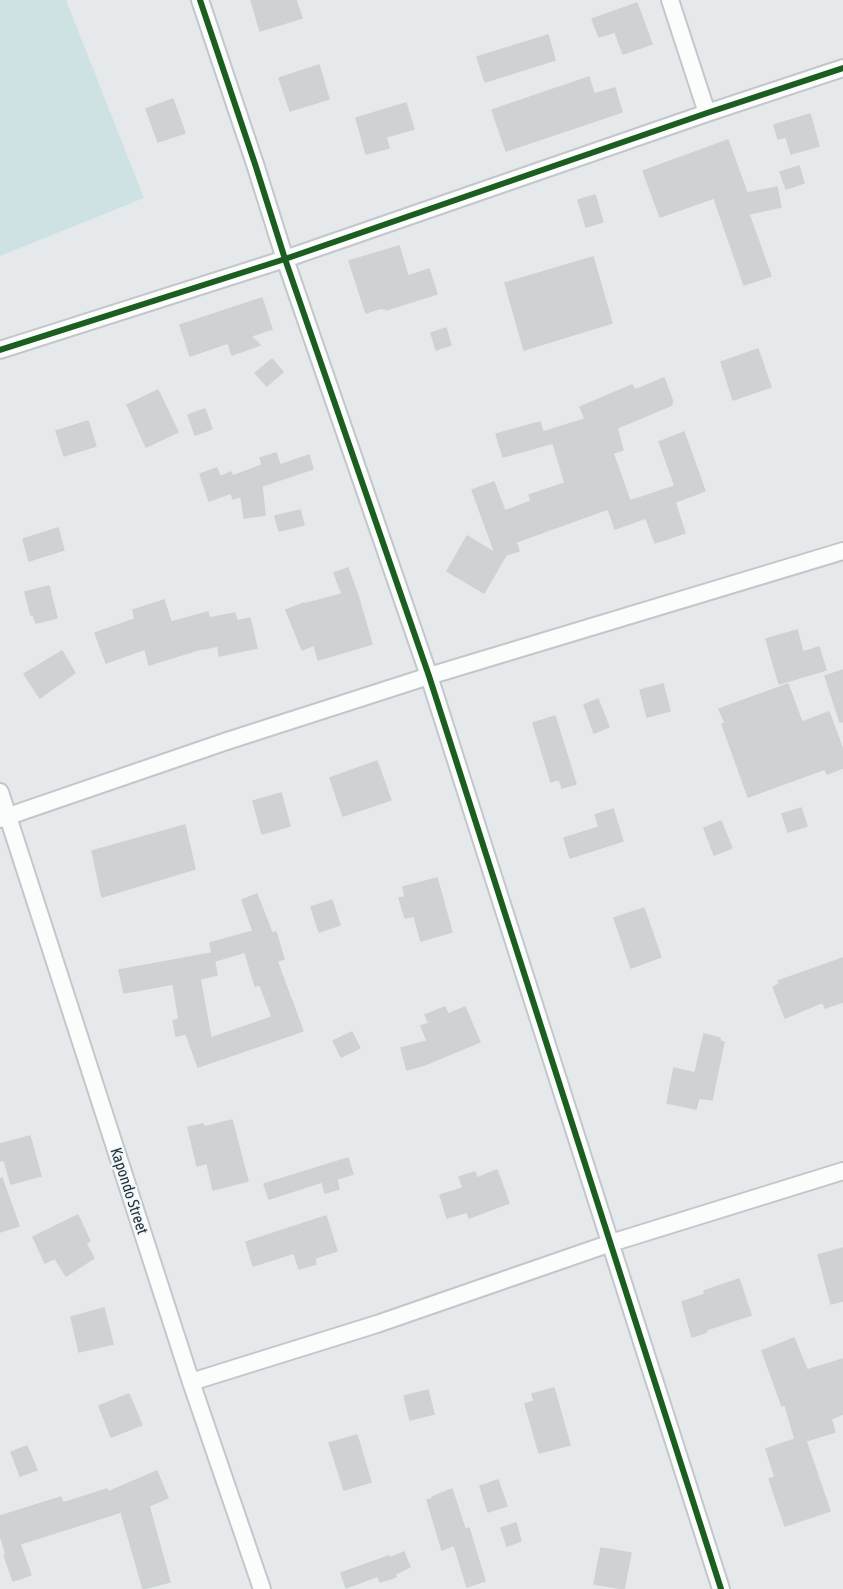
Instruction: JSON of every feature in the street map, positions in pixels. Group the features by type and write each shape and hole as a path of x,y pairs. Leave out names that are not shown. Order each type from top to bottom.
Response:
{"street":[{"path":"200,0 285,259 429,676 721,1589"},
{"path":"670,0 707,113"},
{"path":"0,350 285,259 843,68"},
{"path":"4,818 227,741 429,676 843,551"},
{"name":"Kapondo Street","path":"0,792 4,818 262,1589"},
{"path":"191,1382 377,1324 610,1243 843,1171"}],"shaded area":[{"path":"0,0 66,0 144,198 0,256"}],"building":[{"path":"251,0 296,0 302,18 260,31"},
{"path":"637,3 652,44 623,54 615,32 599,37 592,19"},
{"path":"548,35 555,60 485,82 477,57"},
{"path":"319,65 329,99 290,111 279,78"},
{"path":"589,77 594,94 615,88 622,112 506,151 492,110"},
{"path":"173,99 185,133 158,142 146,109"},
{"path":"406,103 414,129 386,137 389,148 366,154 356,118"},
{"path":"810,114 819,146 791,154 786,137 778,139 774,125"},
{"path":"728,140 747,193 777,187 781,207 749,214 771,276 744,285 714,198 660,217 643,171"},
{"path":"799,166 804,183 786,189 780,172"},
{"path":"595,195 603,222 586,227 578,200"},
{"path":"399,246 408,276 429,269 437,294 386,310 381,308 366,313 349,261"},
{"path":"593,257 612,323 524,350 505,283"},
{"path":"262,298 272,329 251,336 260,345 232,355 228,343 190,356 180,325"},
{"path":"446,328 451,345 436,350 431,333"},
{"path":"758,349 771,387 733,400 721,362"},
{"path":"272,359 283,372 267,386 255,373"},
{"path":"664,378 673,402 671,402 672,405 617,428 623,450 613,453 630,501 675,486 659,442 684,432 705,491 675,502 685,533 655,543 646,518 615,529 608,509 516,542 519,551 506,555 484,593 447,571 467,536 495,553 472,490 494,482 505,511 531,501 529,495 565,483 553,443 503,457 496,434 540,422 543,432 585,419 580,407 632,385 635,390"},
{"path":"158,390 178,432 146,447 127,405"},
{"path":"205,409 212,429 195,435 188,415"},
{"path":"88,421 96,446 64,456 56,431"},
{"path":"276,453 280,465 309,455 313,469 262,486 265,515 244,518 241,496 233,499 231,493 209,501 200,474 217,468 220,477 231,472 233,476 262,465 260,458"},
{"path":"300,510 304,525 279,531 275,516"},
{"path":"58,528 64,550 29,561 23,539"},
{"path":"348,568 372,644 318,660 314,645 302,650 286,610 342,594 334,573"},
{"path":"49,586 57,618 36,623 31,615 25,592"},
{"path":"164,600 171,622 208,612 209,618 235,613 237,621 250,618 257,648 219,656 218,646 204,648 149,665 145,649 106,663 95,633 135,619 133,610"},
{"path":"797,630 803,652 819,647 826,670 779,684 766,639"},
{"path":"62,651 75,673 40,698 24,674"},
{"path":"843,670 843,722 840,722 825,676"},
{"path":"663,684 670,711 647,717 640,690"},
{"path":"788,684 802,722 829,712 843,750 843,768 827,774 825,769 748,797 722,724 725,723 719,709"},
{"path":"598,699 609,727 594,733 584,705"},
{"path":"555,716 576,784 562,788 559,779 551,782 533,723"},
{"path":"377,761 391,800 343,816 330,778"},
{"path":"281,793 290,826 262,834 253,801"},
{"path":"801,808 807,826 788,832 782,814"},
{"path":"613,809 623,841 570,858 564,838 599,827 595,815"},
{"path":"721,821 732,848 714,855 704,828"},
{"path":"185,825 195,869 102,897 92,851"},
{"path":"437,878 452,932 421,941 414,916 405,918 399,898 405,897 403,887"},
{"path":"257,894 272,933 276,932 284,959 277,961 303,1031 198,1067 186,1034 176,1036 173,1021 179,1019 173,984 124,993 119,970 212,953 210,943 253,931 242,900","holes":["245,952 255,986 260,985 272,1017 211,1038 200,979 217,975 214,958 215,961"]},
{"path":"332,900 340,925 319,932 311,907"},
{"path":"644,908 661,957 631,968 614,918"},
{"path":"843,958 843,1002 825,1008 823,1002 785,1018 773,987 780,984 778,981"},
{"path":"445,1007 448,1014 465,1007 480,1042 407,1070 401,1048 427,1041 421,1026 429,1023 425,1015"},
{"path":"352,1032 360,1048 341,1057 333,1041"},
{"path":"704,1034 720,1038 720,1041 724,1042 712,1100 699,1098 696,1109 667,1103 674,1068 695,1073"},
{"path":"232,1120 248,1181 213,1190 207,1163 197,1166 188,1127 203,1124 204,1127"},
{"path":"30,1136 41,1176 11,1184 4,1160 0,1161 0,1144"},
{"path":"348,1158 353,1174 337,1179 339,1189 325,1193 322,1182 269,1199 264,1184"},
{"path":"497,1170 509,1203 469,1218 467,1212 447,1218 440,1195 463,1188 459,1177 475,1172 477,1178"},
{"path":"2,1178 19,1226 0,1232 0,1179"},
{"path":"78,1215 90,1241 86,1243 94,1258 66,1276 55,1258 45,1263 33,1237"},
{"path":"326,1216 337,1251 315,1258 316,1264 299,1269 294,1253 253,1266 246,1242"},
{"path":"843,1248 843,1301 831,1304 818,1255"},
{"path":"739,1279 751,1315 692,1337 682,1302 705,1294 704,1291"},
{"path":"104,1308 113,1344 79,1352 71,1317"},
{"path":"794,1338 807,1370 843,1359 843,1414 831,1419 835,1432 806,1441 830,1511 785,1526 769,1479 775,1477 766,1449 795,1439 785,1405 782,1406 762,1351"},
{"path":"554,1388 570,1445 539,1453 525,1404 534,1401 532,1394"},
{"path":"428,1390 434,1414 410,1420 404,1396"},
{"path":"129,1394 142,1425 111,1437 99,1406"},
{"path":"357,1435 371,1482 344,1490 329,1443"},
{"path":"27,1446 37,1470 20,1476 11,1452"},
{"path":"157,1471 168,1498 149,1506 170,1582 143,1589 121,1512 20,1544 31,1575 13,1581 0,1535 0,1516 61,1497 63,1503 107,1489 108,1492"},
{"path":"498,1480 507,1506 488,1512 480,1486"},
{"path":"452,1489 465,1529 469,1528 485,1581 467,1587 454,1545 442,1550 427,1500"},
{"path":"516,1523 521,1541 507,1546 501,1528"},
{"path":"601,1548 631,1553 624,1589 594,1584"},
{"path":"404,1552 410,1567 395,1574 396,1577 380,1582 378,1576 346,1588 341,1573"}],"cycle path":[{"path":"200,0 285,259 429,676 721,1589"},
{"path":"0,350 285,259 843,68"}]}
